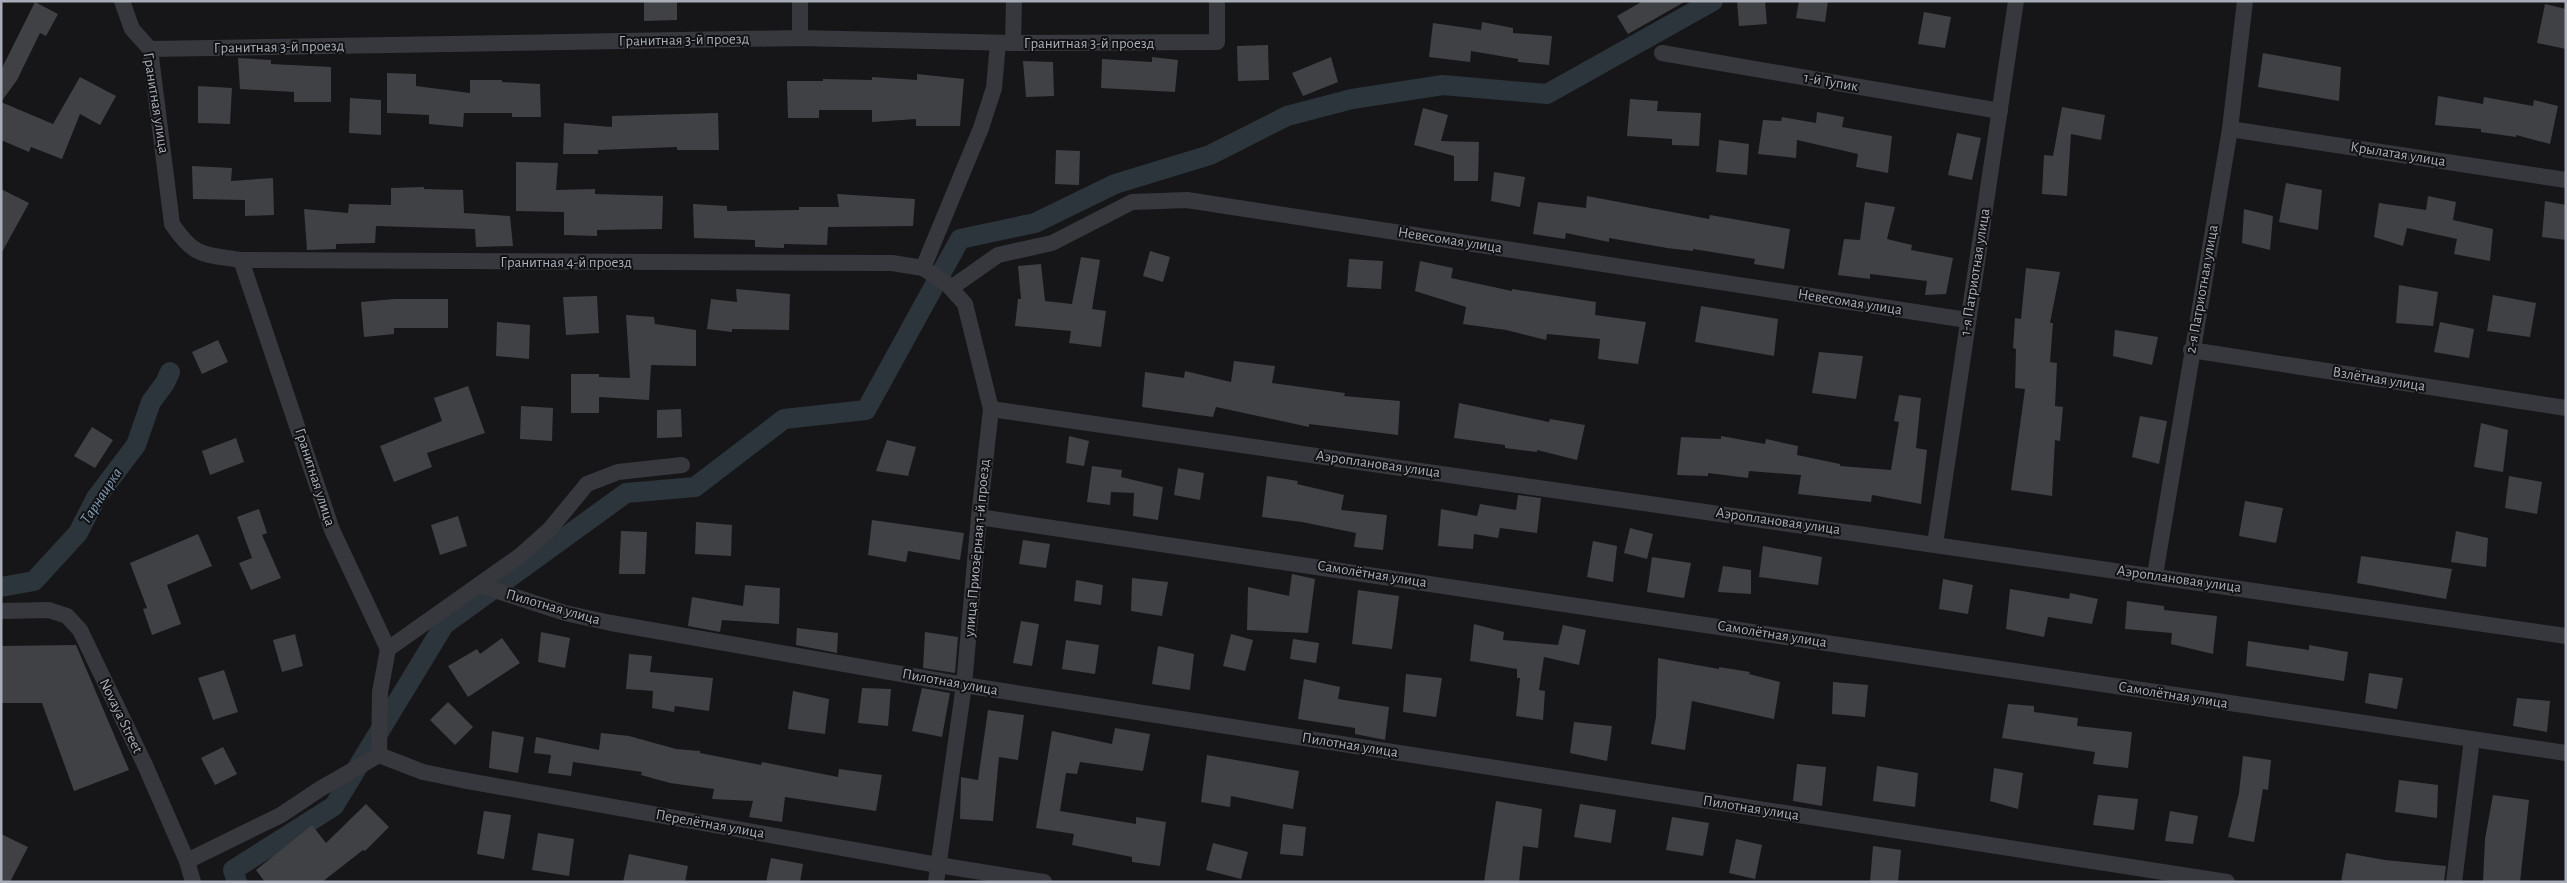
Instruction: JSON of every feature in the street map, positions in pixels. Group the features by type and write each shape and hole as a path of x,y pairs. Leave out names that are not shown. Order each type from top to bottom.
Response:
{"street":[{"name":"Гранитная улица","path":"122,1 132,29 150,49 172,224 186,244 204,254 241,260 332,530 388,649"},
{"path":"800,1 800,38"},
{"path":"924,268 981,128 1006,43 1014,1"},
{"name":"Гранитная 3-й проезд","path":"150,49 800,38 1006,43 1217,42 1217,1"},
{"name":"1-я Патриотная улица","path":"1935,544 2016,1"},
{"name":"2-я Патриотная улица","path":"2155,575 2191,350 2230,128 2245,1"},
{"name":"1-й Тупик","path":"1662,53 2000,111"},
{"name":"Крылатая улица","path":"2230,128 2566,180"},
{"name":"Невесомая улица","path":"949,286 998,255 1052,243 1132,202 1187,200 1967,320"},
{"name":"Гранитная 4-й проезд","path":"241,260 892,263"},
{"name":"улица Приозёрная 1-й проезд","path":"892,263 924,268 949,286 965,304 991,409 978,517 964,685 936,882"},
{"name":"Взлётная улица","path":"2191,350 2566,408"},
{"name":"Аэроплановая улица","path":"991,409 2155,575 2566,636"},
{"path":"187,861 281,815 320,789 379,755 380,692 388,649 521,555 550,529 587,484 618,472 682,465"},
{"name":"Самолётная улица","path":"978,517 2566,754"},
{"name":"Пилотная улица","path":"480,585 565,613 611,623 964,685 2227,882"},
{"name":"Novaya Street","path":"1,611 49,610 67,616 80,630 145,765 187,861 193,882"},
{"path":"2454,882 2472,740"},
{"name":"Перелётная улица","path":"379,755 423,772 462,780 938,865 1044,882"}],"building":[{"path":"644,1 677,1 677,20 644,21"},
{"path":"1643,1 1686,1 1628,34 1617,16"},
{"path":"1737,1 1765,1 1767,24 1739,26"},
{"path":"1799,1 1828,1 1825,22 1796,18"},
{"path":"35,2 58,14 46,36 40,33 17,80 1,102 1,70"},
{"path":"2545,4 2566,9 2566,49 2537,43"},
{"path":"1924,12 1951,17 1945,48 1918,44"},
{"path":"1482,22 1513,28 1513,33 1552,36 1549,65 1518,62 1518,59 1471,51 1470,62 1429,57 1433,23 1481,30"},
{"path":"1268,45 1269,80 1238,81 1237,46"},
{"path":"2263,53 2341,67 2339,101 2258,87"},
{"path":"1152,57 1178,60 1175,92 1101,88 1102,59 1152,62"},
{"path":"1331,57 1338,82 1303,96 1292,73"},
{"path":"238,58 271,60 271,64 331,67 331,102 294,102 294,92 240,89"},
{"path":"1023,61 1053,62 1054,96 1026,97"},
{"path":"387,73 416,74 416,86 470,93 470,80 502,80 502,82 540,84 541,117 512,117 512,113 464,113 463,127 429,124 429,115 387,113"},
{"path":"917,74 964,79 960,126 916,126 916,119 872,122 872,110 819,110 819,118 788,118 787,81 823,81 823,79 872,80 872,77 917,80"},
{"path":"80,77 116,96 100,125 80,114 62,159 31,147 29,152 1,140 1,102 53,124"},
{"path":"198,86 232,88 230,124 198,123"},
{"path":"2438,96 2483,104 2484,97 2533,106 2534,100 2558,106 2550,144 2516,135 2516,137 2481,132 2481,129 2435,125"},
{"path":"350,98 381,100 381,135 349,133"},
{"path":"1630,99 1658,101 1657,111 1701,113 1699,146 1672,145 1672,139 1627,136"},
{"path":"2062,107 2105,115 2101,140 2071,134 2067,196 2042,194 2044,155 2053,156"},
{"path":"1423,108 1448,115 1441,141 1479,142 1478,181 1454,181 1454,156 1414,145"},
{"path":"1817,112 1844,117 1842,127 1892,136 1888,173 1856,167 1858,154 1797,140 1796,158 1758,154 1763,120 1781,121 1782,117 1816,123"},
{"path":"718,113 719,150 677,150 677,147 598,150 598,154 563,154 564,123 612,127 612,116"},
{"path":"1957,133 1981,138 1972,180 1948,175"},
{"path":"1719,140 1749,144 1747,175 1716,172"},
{"path":"1056,150 1080,151 1079,185 1055,184"},
{"path":"516,162 558,163 556,190 595,189 595,194 663,196 662,229 597,230 597,236 564,235 564,212 516,211"},
{"path":"192,166 232,168 231,181 273,178 274,215 245,216 245,200 193,199"},
{"path":"1494,172 1525,177 1520,207 1491,201"},
{"path":"2286,183 2322,190 2318,230 2279,222"},
{"path":"424,187 424,189 463,190 464,213 510,216 513,246 476,247 475,229 376,226 375,243 336,244 336,249 307,250 304,209 348,213 349,204 391,205 391,188"},
{"path":"1,189 29,203 1,254"},
{"path":"837,194 915,199 913,226 828,227 827,245 784,244 784,248 755,247 755,240 694,238 693,204 727,206 727,211 799,210 799,207 839,207"},
{"path":"1587,196 1709,219 1710,215 1790,229 1784,269 1754,264 1755,259 1693,249 1693,251 1667,248 1609,238 1609,242 1566,233 1565,239 1533,234 1538,202 1586,208"},
{"path":"2428,196 2456,202 2453,220 2493,229 2490,261 2454,254 2457,239 2407,228 2403,246 2374,237 2379,203 2426,210"},
{"path":"2545,201 2566,205 2566,240 2542,237"},
{"path":"1865,202 1895,207 1887,239 1912,245 1911,250 1953,258 1946,294 1925,295 1927,281 1870,274 1870,279 1838,275 1844,239 1860,240"},
{"path":"2244,209 2273,216 2270,250 2242,243"},
{"path":"1150,251 1170,257 1163,282 1143,276"},
{"path":"1081,257 1100,260 1092,309 1106,311 1101,347 1069,343 1071,331 1015,326 1018,299 1021,299 1018,266 1041,264 1045,301 1072,304"},
{"path":"1349,259 1383,261 1381,289 1347,287"},
{"path":"1420,261 1453,268 1451,278 1512,291 1512,289 1596,302 1595,315 1646,322 1638,364 1598,359 1600,339 1547,334 1546,340 1506,330 1463,324 1466,307 1415,291"},
{"path":"2026,268 2060,272 2050,323 2053,323 2050,362 2057,363 2055,406 2063,407 2060,441 2055,440 2052,496 2011,490 2025,389 2015,388 2016,349 2013,348 2015,318 2021,319"},
{"path":"2399,285 2438,292 2433,326 2396,323"},
{"path":"736,289 790,294 789,330 732,329 732,332 707,329 711,299 737,302"},
{"path":"2493,295 2536,303 2530,337 2487,331"},
{"path":"597,296 599,333 566,335 563,297"},
{"path":"394,299 448,299 448,328 394,328 394,334 364,337 361,302"},
{"path":"1701,306 1778,319 1774,356 1695,342"},
{"path":"626,315 654,317 655,324 696,330 696,366 651,365 649,400 599,397 599,413 571,413 571,374 599,374 599,377 630,378"},
{"path":"497,322 530,325 529,359 496,356"},
{"path":"2440,322 2474,329 2469,358 2434,352"},
{"path":"2115,330 2158,337 2152,365 2113,356"},
{"path":"218,340 228,362 202,374 192,352"},
{"path":"1819,352 1863,356 1856,399 1812,393"},
{"path":"1234,361 1275,366 1272,383 1345,393 1344,396 1400,401 1398,435 1309,424 1309,427 1216,407 1213,417 1142,407 1145,372 1184,378 1185,371 1231,382"},
{"path":"468,386 485,433 427,453 432,467 394,482 380,446 442,421 434,398"},
{"path":"1899,395 1921,398 1916,448 1927,450 1921,504 1872,495 1871,502 1798,494 1801,475 1749,471 1748,478 1708,473 1708,476 1677,475 1681,437 1721,439 1721,436 1765,444 1766,439 1798,446 1797,455 1840,464 1840,466 1891,470 1899,422 1894,421"},
{"path":"1459,403 1549,422 1550,419 1585,425 1577,460 1537,450 1537,452 1505,448 1505,445 1454,438"},
{"path":"521,406 553,408 552,441 520,439"},
{"path":"681,409 682,437 657,438 657,410"},
{"path":"2140,416 2167,421 2159,464 2132,457"},
{"path":"2481,423 2508,430 2503,472 2474,467"},
{"path":"92,427 113,440 95,468 74,456"},
{"path":"1069,436 1089,441 1084,466 1066,463"},
{"path":"236,438 244,462 210,475 202,451"},
{"path":"887,440 916,447 908,476 876,471"},
{"path":"1092,466 1122,470 1121,477 1163,487 1158,520 1133,516 1134,493 1111,492 1110,505 1087,502"},
{"path":"1178,468 1204,473 1200,500 1174,495"},
{"path":"1267,476 1298,481 1297,484 1344,495 1341,510 1387,515 1383,550 1354,547 1356,533 1302,522 1262,517"},
{"path":"2509,476 2542,482 2537,514 2505,508"},
{"path":"1518,495 1541,498 1537,533 1500,528 1498,538 1474,534 1473,549 1438,546 1441,509 1477,516 1480,504 1516,510"},
{"path":"2245,501 2283,508 2276,543 2239,536"},
{"path":"259,509 267,533 262,535 281,578 251,590 239,563 252,558 237,517"},
{"path":"458,516 467,546 440,555 431,525"},
{"path":"872,520 964,533 960,560 908,551 906,562 868,555"},
{"path":"696,522 732,525 731,556 695,554"},
{"path":"1630,528 1653,534 1647,559 1624,553"},
{"path":"621,531 647,532 645,574 619,574"},
{"path":"2456,531 2488,538 2486,567 2451,562"},
{"path":"198,534 212,566 167,585 181,624 152,635 143,609 147,608 130,563"},
{"path":"1023,540 1050,544 1046,568 1019,564"},
{"path":"1593,541 1617,546 1613,582 1587,577"},
{"path":"1763,546 1822,557 1818,585 1759,577"},
{"path":"2361,556 2452,569 2446,599 2357,583"},
{"path":"1652,557 1691,563 1684,598 1647,592"},
{"path":"1723,566 1751,570 1751,594 1718,592"},
{"path":"1292,574 1315,579 1308,633 1247,630 1248,587 1289,596"},
{"path":"1132,578 1168,582 1162,616 1131,611"},
{"path":"1943,579 1973,585 1968,614 1939,609"},
{"path":"1076,580 1103,585 1101,605 1074,601"},
{"path":"745,585 780,588 779,624 722,620 720,632 688,626 692,597 743,606"},
{"path":"2010,589 2069,599 2070,593 2098,599 2092,624 2048,617 2044,637 2006,629"},
{"path":"1358,590 1399,596 1392,649 1352,644"},
{"path":"2127,601 2164,606 2164,610 2217,616 2213,654 2171,644 2172,633 2125,629"},
{"path":"1021,621 1039,624 1032,666 1013,663"},
{"path":"1474,624 1504,632 1503,640 1558,645 1563,625 1586,630 1579,665 1544,657 1539,690 1545,691 1543,720 1516,716 1520,678 1517,678 1517,669 1470,661"},
{"path":"797,628 838,633 837,653 796,645"},
{"path":"541,632 570,638 565,668 538,662"},
{"path":"925,632 958,637 955,673 923,668"},
{"path":"295,634 303,666 282,672 273,640"},
{"path":"1231,634 1253,640 1245,671 1223,666"},
{"path":"502,638 520,663 468,697 448,666 477,649 480,654"},
{"path":"1293,639 1319,643 1316,663 1290,659"},
{"path":"1066,640 1099,645 1095,674 1062,669"},
{"path":"2248,641 2309,650 2309,645 2348,652 2344,681 2246,666"},
{"path":"76,645 129,770 74,791 42,703 1,703 1,646"},
{"path":"1158,646 1194,654 1190,690 1152,684"},
{"path":"629,654 652,656 650,672 713,678 709,711 675,706 674,712 652,708 653,691 626,689"},
{"path":"1658,658 1719,669 1719,667 1750,672 1749,674 1780,682 1774,719 1692,701 1685,750 1651,744 1656,717"},
{"path":"224,670 238,712 213,720 198,678"},
{"path":"2369,673 2403,678 2397,709 2365,703"},
{"path":"1406,674 1442,678 1436,717 1403,712"},
{"path":"1304,679 1340,687 1338,699 1389,707 1385,740 1355,734 1355,728 1298,719"},
{"path":"1833,682 1868,685 1865,717 1832,714"},
{"path":"862,688 891,689 888,726 858,723"},
{"path":"922,688 950,693 942,737 912,731"},
{"path":"793,691 829,699 825,734 788,729"},
{"path":"2517,698 2550,701 2547,732 2513,726"},
{"path":"448,702 473,727 455,745 430,720"},
{"path":"2008,704 2034,706 2034,712 2078,718 2077,726 2132,732 2128,768 2093,764 2095,752 2002,738"},
{"path":"988,710 1024,715 1018,760 999,757 993,821 960,819 961,777 978,780"},
{"path":"1574,722 1612,726 1607,761 1570,753"},
{"path":"1115,728 1150,734 1143,771 1080,762 1077,774 1066,773 1060,811 1136,824 1136,817 1166,822 1160,866 1132,862 1132,857 1072,845 1074,834 1036,828 1052,731 1112,744"},
{"path":"492,731 524,737 518,773 489,768"},
{"path":"601,733 629,736 676,749 700,751 700,753 761,765 762,762 838,777 839,769 882,775 876,811 785,797 782,822 749,817 753,801 712,799 714,789 670,783 641,775 642,772 573,762 571,776 548,773 551,755 534,753 536,737 599,750"},
{"path":"223,747 237,774 215,785 201,758"},
{"path":"1207,755 1299,771 1293,809 1231,796 1230,807 1201,802"},
{"path":"2243,756 2271,760 2268,790 2263,789 2254,842 2228,837 2239,793"},
{"path":"1797,764 1826,767 1822,806 1793,801"},
{"path":"1877,766 1918,773 1915,807 1873,801"},
{"path":"1994,768 2023,773 2018,809 1990,801"},
{"path":"2399,780 2438,785 2437,818 2395,812"},
{"path":"2098,795 2138,799 2134,830 2093,825"},
{"path":"2493,795 2529,800 2520,882 2483,882 2485,839"},
{"path":"1496,801 1542,809 1538,848 1523,846 1519,882 1484,882"},
{"path":"366,804 389,827 365,851 363,850 322,882 265,882 256,870 312,825 326,843"},
{"path":"1580,804 1616,810 1611,843 1574,837"},
{"path":"484,811 511,815 504,859 477,854"},
{"path":"2170,811 2198,816 2193,844 2165,841"},
{"path":"1672,817 1709,823 1703,856 1666,850"},
{"path":"1283,824 1306,827 1303,856 1280,854"},
{"path":"538,833 574,839 569,876 532,870"},
{"path":"1,834 28,847 10,882 1,882"},
{"path":"1736,839 1762,845 1755,879 1729,873"},
{"path":"1213,843 1248,852 1241,879 1206,870"},
{"path":"1873,846 1901,850 1898,882 1870,882"},
{"path":"2346,853 2385,860 2446,866 2444,882 2341,882"},
{"path":"629,854 688,866 685,882 623,882"},
{"path":"771,858 803,864 800,882 766,882"}],"waterway":[{"path":"237,882 233,870 334,806 444,625 626,493 695,487 784,419 866,410 960,239 1035,223 1115,184 1210,155 1287,116 1352,99 1443,85 1547,94 1713,1"},
{"name":"Тарнаирка","path":"1,587 34,581 78,533 96,498 136,445 151,402 165,383 170,372"}]}
